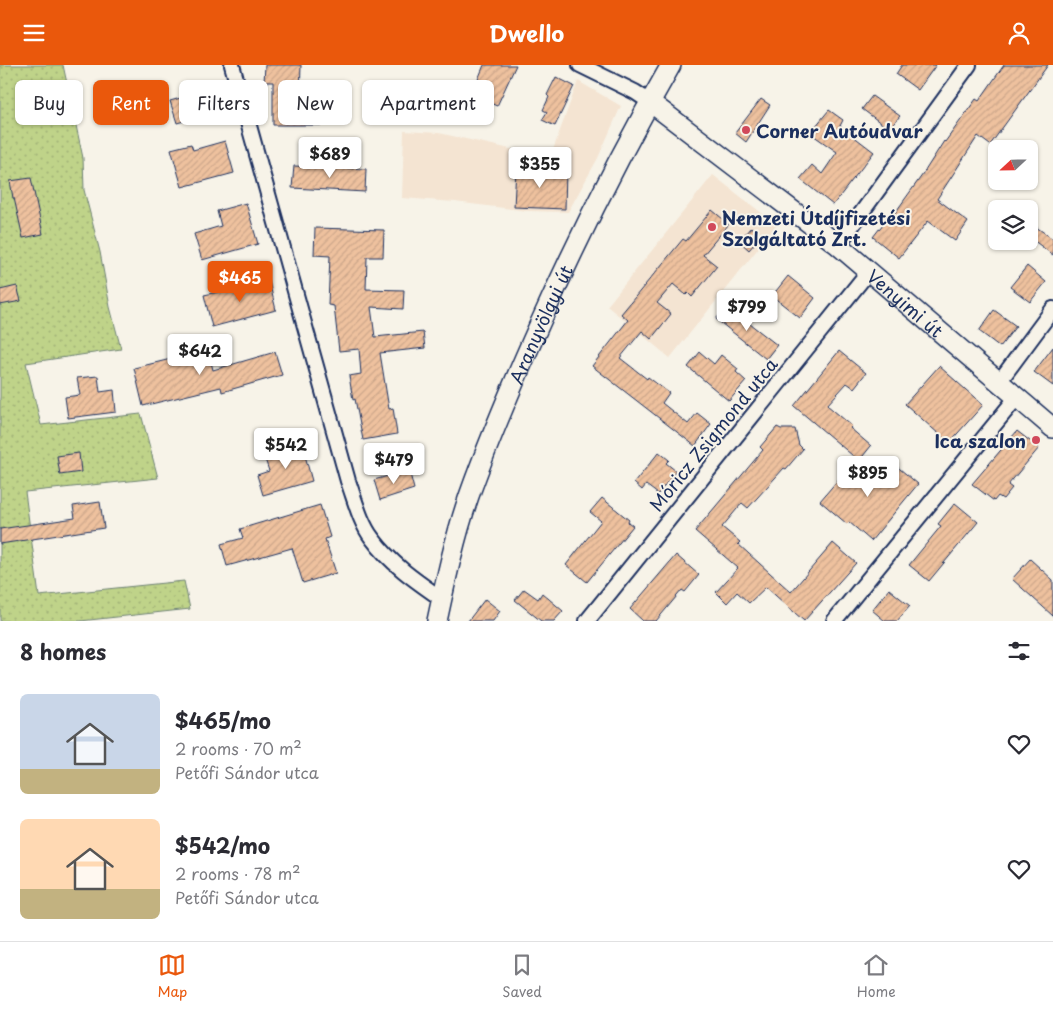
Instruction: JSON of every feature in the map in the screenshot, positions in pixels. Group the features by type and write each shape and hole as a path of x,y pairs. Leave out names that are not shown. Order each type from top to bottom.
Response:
{"street":[{"path":"232,65 348,481 360,513 371,537 394,564 442,599"},
{"name":"Venyimi út","path":"580,65 635,92 650,102 838,245 1053,428"},
{"name":"Aranyvölgyi út","path":"437,621 454,546 468,498 513,383 565,267 650,102 672,65"},
{"path":"838,245 969,65"},
{"name":"Móricz Zsigmond utca","path":"587,621 869,271"},
{"path":"999,382 1053,309"},
{"path":"834,621 1017,397"}],"shaded area":[{"path":"578,81 621,106 598,158 568,212 528,211 402,198 404,131 439,133 550,158"},
{"path":"713,175 777,225 670,358 607,306"}],"green space":[{"path":"0,65 63,65 66,80 15,80 15,125 76,125 83,158 84,190 100,252 110,307 121,349 26,363 41,425 141,414 158,478 25,492 39,596 184,581 190,609 80,621 0,621"}],"building":[{"path":"265,65 301,65 301,80 278,80 278,125 273,125 273,82 264,80"},
{"path":"484,65 516,65 497,106 494,105 494,80 478,80"},
{"path":"902,65 936,65 918,90 896,74"},
{"path":"1004,65 1048,65 994,140 988,140 988,144 978,136 937,199 968,222 955,241 928,221 899,258 873,237 890,215 892,217 944,141 976,99 979,101"},
{"path":"556,77 574,86 555,126 542,120 547,112 543,110 549,97 547,95"},
{"path":"872,96 900,116 889,129 862,109"},
{"path":"179,98 179,122 177,123 170,101"},
{"path":"761,99 770,105 746,142 735,133"},
{"path":"829,110 843,120 840,126 874,152 833,205 800,179 812,165 822,174 837,152 810,133"},
{"path":"225,141 234,173 182,187 171,149 191,144 193,150"},
{"path":"294,166 366,169 365,192 292,188"},
{"path":"516,168 566,170 565,209 514,207"},
{"path":"31,178 43,234 23,238 10,181"},
{"path":"246,203 258,244 202,260 194,234 221,226 217,211"},
{"path":"712,210 729,224 703,255 717,266 692,297 688,293 686,295 673,284 657,303 671,314 651,339 642,331 620,358 669,393 662,403 688,424 697,413 711,424 695,446 592,366 628,320 621,314 683,239 686,241"},
{"path":"751,227 761,236 749,250 739,241"},
{"path":"315,228 384,230 383,257 367,257 366,289 404,290 403,309 371,307 375,337 423,332 425,348 380,353 389,409 393,408 397,434 363,440 349,376 361,374 359,349 339,351 334,306 328,305 330,256 314,255"},
{"path":"1038,228 1053,239 1053,255 1038,244"},
{"path":"1027,266 1046,282 1030,302 1010,287"},
{"path":"788,276 815,298 800,318 772,296"},
{"path":"269,281 276,310 212,327 204,295"},
{"path":"17,286 21,301 0,305 0,290"},
{"path":"727,306 777,345 766,359 716,319"},
{"path":"994,310 1016,326 1000,347 979,331"},
{"path":"1053,347 1053,386 1034,372"},
{"path":"208,350 213,370 275,352 282,375 222,392 221,387 143,406 134,368"},
{"path":"839,351 866,373 854,388 847,383 827,405 852,426 850,428 871,446 859,461 794,406"},
{"path":"700,352 714,364 721,355 738,369 736,372 746,381 729,401 688,367"},
{"path":"939,366 983,405 949,443 905,404"},
{"path":"98,376 100,392 114,390 116,412 68,418 65,397 80,395 77,378"},
{"path":"777,427 781,429 795,429 799,445 803,449 748,508 742,503 722,527 791,592 833,543 856,563 804,621 766,587 749,603 737,592 727,603 716,592 738,568 695,531 763,450 760,447"},
{"path":"1017,431 1039,448 1008,485 1012,488 1003,499 998,496 994,501 972,484"},
{"path":"301,441 312,481 263,495 257,475 269,471 265,459 284,454 282,446"},
{"path":"659,452 669,460 666,463 676,471 658,494 646,485 642,490 634,483"},
{"path":"79,453 81,472 60,475 57,456"},
{"path":"854,461 879,482 894,464 918,484 871,541 820,501"},
{"path":"409,470 414,489 380,500 374,480"},
{"path":"602,498 629,520 628,522 633,526 587,582 566,565 601,521 590,512"},
{"path":"100,502 104,528 0,544 0,529 75,518 73,506"},
{"path":"955,503 978,522 929,581 909,565 941,526 938,524"},
{"path":"320,505 330,537 325,539 336,573 303,583 292,548 227,566 221,544 243,538 240,529"},
{"path":"676,555 699,575 685,592 682,590 656,621 643,621 630,609"},
{"path":"1030,559 1053,580 1053,616 1012,579"},
{"path":"524,589 538,599 542,593 563,611 554,621 541,621 515,600"},
{"path":"889,589 910,606 897,621 885,621 872,610"},
{"path":"485,599 500,611 493,621 468,621"}],"place":[{"name":"Corner Autóudvar","path":"746,130"},
{"name":"Nemzeti Útdíjfizetési Szolgáltató Zrt.","path":"712,227"},
{"name":"Ica szalon","path":"1036,440"}]}
